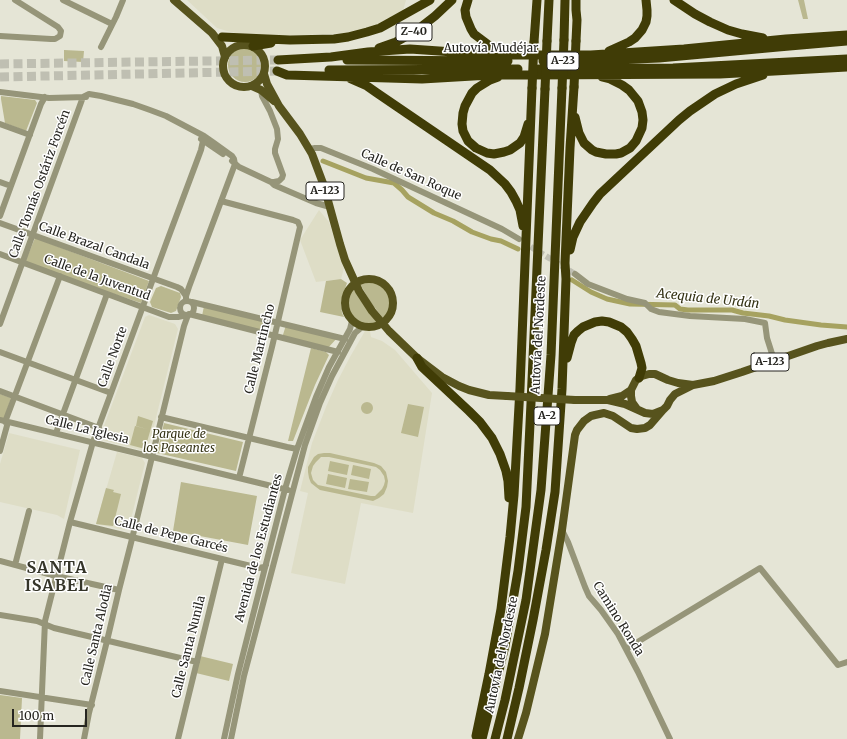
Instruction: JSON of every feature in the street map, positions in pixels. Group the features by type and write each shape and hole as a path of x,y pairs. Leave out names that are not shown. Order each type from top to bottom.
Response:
{"highway":[{"path":"222,37 290,40 334,39 358,35 391,22 430,0"},
{"name":"Z-40","path":"278,60 339,56 368,52 396,42 417,30 452,0"},
{"path":"468,0 465,10 466,17 474,34 497,50 518,55"},
{"path":"532,0 535,30"},
{"path":"476,739 501,609 514,495 537,0"},
{"name":"Autovía del Nordeste","path":"482,739 505,646 518,571 526,507 549,0"},
{"name":"Autovía del Nordeste","path":"495,739 505,700 526,600 541,490 551,355 565,0"},
{"path":"566,279 566,232 577,20 576,0"},
{"path":"577,20 582,0"},
{"path":"591,55 616,48 629,42 638,34 644,26 647,16 646,0"},
{"path":"674,0 695,14 728,30 759,37 786,38"},
{"path":"368,52 423,50 518,55 591,55 691,48 786,38 847,35"},
{"path":"253,46 290,40"},
{"name":"Autovía Mudéjar","path":"278,60 588,62 659,58 778,46 847,42"},
{"name":"Autovía Mudéjar","path":"340,76 287,75 277,72 301,70 673,68 847,59"},
{"path":"340,76 422,79 502,75 699,75 777,72 847,67"},
{"path":"507,739 519,688 546,550 554,499 562,389 566,279 570,247 576,230 586,212 600,194 679,120 702,102 720,91 736,84 777,72"},
{"path":"502,75 484,84 472,93 468,99 462,113 462,119 463,131 468,141 476,148 487,153 494,154 510,150 520,143 524,137 532,109"},
{"path":"574,90 577,126 584,143 596,152 606,154 616,154 630,148 638,137 642,128 642,112 638,101 629,90 622,85 610,79 594,75"},
{"path":"340,76 356,81 378,93 490,170 505,184 520,210 524,230 525,258"},
{"path":"562,389 565,381 569,349 574,336 583,327 595,322 602,321 615,324 627,332 636,346 642,363 639,378"},
{"path":"417,358 422,367 480,422 492,438 503,462 508,481 508,522 510,537"},
{"path":"503,739 524,661"},
{"path":"471,739 489,674"}],"main road":[{"name":"A-123","path":"174,0 212,33 222,46 225,57 223,61 223,69 226,77 240,87 252,86 261,90 278,106 300,134 316,163 342,249 355,284 368,305 383,324 417,358 442,377 459,386 480,393 508,396 575,400 608,400 625,404 640,411 653,414 663,410 675,394 693,385 726,377 817,346 847,339"},
{"name":"A-123","path":"212,33 241,44 253,46 260,51 266,66 264,74 267,84 278,106"},
{"path":"225,57 230,50 241,44"},
{"path":"252,86 260,80 264,74"},
{"path":"373,279 384,284 389,290 393,301 393,309 390,317 383,324 372,328 362,327 352,321 346,311 345,301 348,291 355,284 360,280 373,279"},
{"name":"A-123","path":"639,378 649,374 655,374 678,383 693,385"},
{"path":"639,378 631,390 631,396 632,402 640,411 644,421 644,426 641,428"},
{"path":"664,378 669,386 670,400"},
{"name":"A-123","path":"608,400 622,396 631,390"},
{"path":"518,739 526,713 545,634 562,530 574,439 577,430 591,416 604,413 617,418 631,428 641,428 650,425 663,410"}],"street":[{"path":"0,36 51,40 60,36 61,31 58,27 15,0"},
{"path":"63,0 112,24"},
{"path":"101,47 123,0"},
{"path":"261,90 262,96 270,111 277,130 278,139 275,154 283,175 279,181 271,182"},
{"path":"0,92 45,97 83,97 92,94 133,104 166,116 231,155 234,159 234,164 189,287 188,300"},
{"path":"0,216 41,104 45,97"},
{"name":"Calle Tomás Ostáriz Forcén","path":"0,324 83,97"},
{"path":"0,124 30,135"},
{"path":"203,138 209,145 239,167 316,204 330,207"},
{"name":"Calle Norte","path":"40,739 45,624 70,522 93,442 201,150 203,138"},
{"path":"201,150 209,145"},
{"name":"Calle de San Roque","path":"309,149 321,148 373,169 502,229 519,239"},
{"path":"0,182 11,186"},
{"name":"Calle Martincho","path":"221,201 293,220 299,225 299,233 278,323 239,478"},
{"name":"Calle Brazal Candala","path":"0,223 181,289"},
{"name":"Calle de la Juventud","path":"0,254 172,318 188,315 275,335 338,352"},
{"path":"575,274 588,284 627,299 645,303 651,309 659,312 690,316 745,319 765,323 767,338 774,360"},
{"path":"0,451 4,421 60,276"},
{"path":"189,287 181,289 188,300 194,306 194,310 188,315 182,312 180,307 188,300 345,339"},
{"path":"56,433 107,294"},
{"name":"Calle Santa Alodia","path":"84,739 118,590 188,315"},
{"name":"Avenida de los Estudiantes","path":"224,739 238,674 285,489 297,449 309,414 329,368 351,327 352,321"},
{"name":"Avenida de los Estudiantes","path":"231,739 244,676 292,491 308,436 332,376 356,332 362,327"},
{"path":"0,352 111,393"},
{"path":"329,368 332,376"},
{"path":"0,391 98,428"},
{"path":"161,417 297,449"},
{"name":"Calle La Iglesia","path":"4,421 292,491"},
{"path":"15,565 29,511"},
{"name":"Calle de Pepe Garcés","path":"70,522 259,568 266,565"},
{"name":"Camino Ronda","path":"562,530 568,542 584,587 618,634 670,739"},
{"name":"Calle Santa Nunila","path":"178,739 222,559"},
{"path":"0,561 56,576 118,590"},
{"path":"626,649 760,568 838,665 847,662"},
{"path":"0,615 37,621 52,628 197,662"},
{"path":"0,691 92,705"}],"shaded area":[{"path":"187,0 406,0 403,11 388,21 351,33 279,36 244,35 217,28"},
{"path":"319,210 329,222 344,268 341,279 316,282 300,240"},
{"path":"149,315 175,324 178,329 149,446 144,451 99,439 145,317"},
{"path":"365,331 370,331 371,337 382,341 395,350 432,393 413,513 361,503 345,584 291,573 308,493 300,491 312,443 338,380"},
{"path":"9,433 80,450 64,519 57,515 0,502 0,464"},
{"path":"117,452 142,458 145,463 129,527 124,530 96,524"}],"green space":[{"path":"798,0 804,0 808,19 803,19"},
{"path":"248,48 255,50 260,55 262,65 260,75 255,80 242,82 235,80 230,75 228,62 230,55 235,50"},
{"path":"64,50 84,51 83,62 64,61"},
{"path":"1,96 35,100 37,103 26,131 5,123"},
{"path":"35,238 149,281 141,303 60,276 25,262"},
{"path":"341,279 347,283 341,304 344,317 320,312 326,281"},
{"path":"368,281 383,285 389,294 391,299 391,308 385,318 383,318 371,303 360,284"},
{"path":"161,286 180,293 181,297 176,311 171,313 152,307 150,302 156,288"},
{"path":"352,289 354,289 377,323 376,324 369,325 361,323 354,319 351,315 348,308 348,301"},
{"path":"204,306 268,322 266,332 202,316"},
{"path":"286,325 338,337 327,349 282,338"},
{"path":"311,348 326,352 329,355 315,385 293,441 288,441"},
{"path":"0,394 11,398 4,419 0,418"},
{"path":"369,402 372,403 372,413 365,414 362,413 361,406 362,403"},
{"path":"408,404 424,407 418,437 401,433"},
{"path":"138,416 153,421 145,449 130,445 135,426 147,429 136,426"},
{"name":"Parque de los Paseantes","path":"164,423 243,442 236,471 157,453"},
{"path":"330,453 381,466 386,472 388,481 384,494 373,501 320,490 311,483 308,472 308,467 314,457 318,454","holes":["321,457 329,457 376,467 384,476 385,481 382,489 375,496 371,496 318,485 313,480 311,473 313,466"]},
{"path":"330,461 349,465 347,475 328,471"},
{"path":"353,465 371,469 369,479 351,475"},
{"path":"328,474 347,478 345,488 326,484"},
{"path":"350,479 369,482 367,492 348,489"},
{"path":"181,482 257,496 248,545 173,531"},
{"path":"106,488 121,494 113,526 96,524"},
{"path":"200,656 233,664 229,681 196,673"},
{"path":"0,695 22,698 20,739 0,739"}],"waterway":[{"name":"Acequia de Urdán","path":"323,161 366,178 394,183 408,197 434,213 453,221 472,232 501,241 518,249"},
{"name":"Acequia de Urdán","path":"572,280 591,292 607,299 630,304 675,305 680,309 688,310 732,310 785,320 847,327"}],"tunnel":[{"path":"0,64 278,60"},
{"path":"0,77 277,71"},
{"path":"523,242 575,274"}],"district":[{"name":"SANTA ISABEL","path":"57,577"}]}
